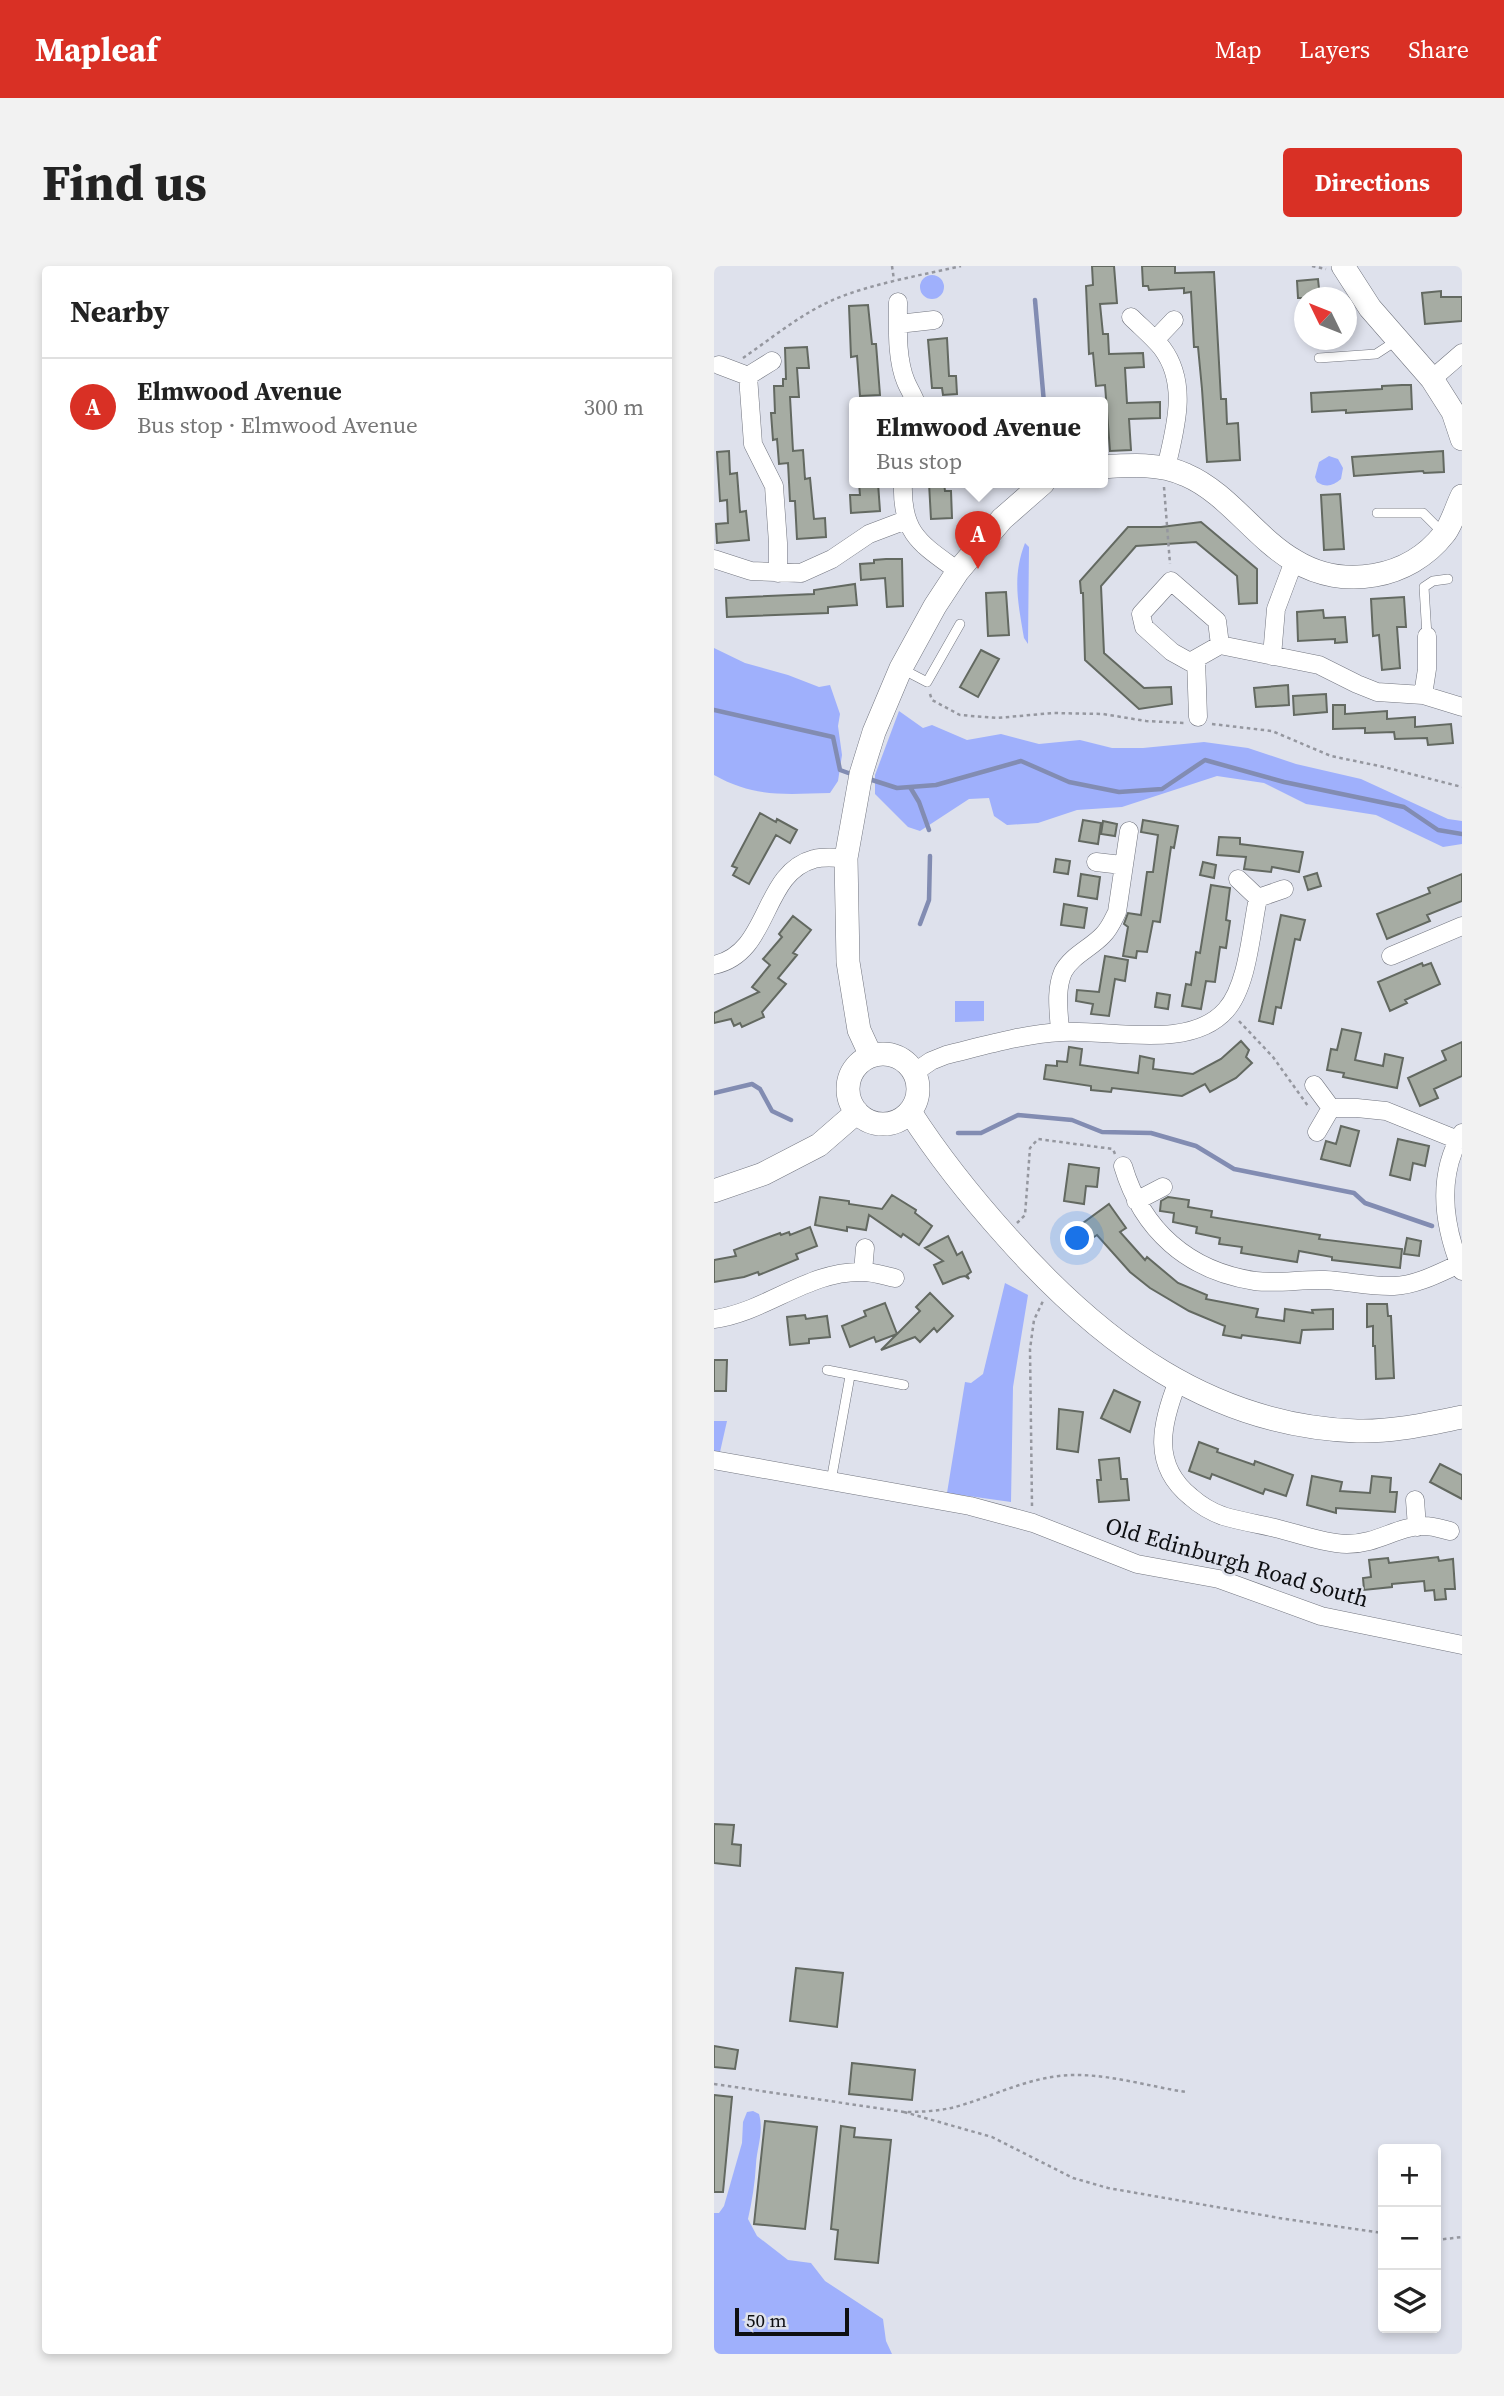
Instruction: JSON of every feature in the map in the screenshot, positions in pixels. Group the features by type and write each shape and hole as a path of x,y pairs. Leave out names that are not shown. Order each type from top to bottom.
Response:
{"street":[{"path":"1343,266 1370,309 1432,379 1453,412 1462,439"},
{"path":"898,302 902,367 913,397"},
{"path":"1131,317 1163,349 1175,374 1179,401 1164,468"},
{"path":"898,324 934,320"},
{"path":"1155,340 1174,320"},
{"path":"1432,379 1462,353"},
{"path":"748,376 772,361"},
{"path":"719,365 748,376"},
{"path":"748,376 754,444 774,486 778,573"},
{"path":"1108,467 1130,465 1164,468 1188,475 1210,490 1294,561 1327,576 1376,577 1415,562 1444,534 1462,496"},
{"path":"903,488 902,505 914,534 927,548 958,571"},
{"path":"871,1056 859,1030 848,962 846,858 861,774 874,732 901,668 935,606 958,571 1002,519 1037,488"},
{"path":"714,559 751,571 801,573 818,567 869,534 906,520"},
{"path":"1272,656 1276,609 1294,561"},
{"path":"1220,645 1217,621 1171,582 1142,614 1144,627 1172,652 1191,662 1220,645 1319,665 1377,692 1423,695 1462,707"},
{"path":"1423,695 1427,669 1427,636"},
{"path":"1196,659 1200,721"},
{"path":"1060,1032 1058,996 1064,970 1112,924 1117,912 1129,831"},
{"path":"714,965 722,963 748,946 779,886 794,868 815,858 846,858"},
{"path":"1096,862 1122,865"},
{"path":"1238,879 1258,898"},
{"path":"1258,898 1284,889"},
{"path":"915,1072 946,1055 1060,1032 1170,1035 1191,1033 1204,1027 1226,1010 1236,995 1258,898"},
{"path":"1391,956 1462,926"},
{"path":"891,1054 900,1058 915,1072 918,1082 916,1103 901,1120 877,1124 866,1120 850,1103 849,1080 853,1070 871,1056 891,1054"},
{"path":"1314,1085 1329,1111"},
{"path":"1123,1166 1130,1190 1143,1214 1166,1242 1206,1267 1256,1281 1323,1280 1394,1286 1461,1268 1449,1238 1445,1212 1445,1185 1450,1161 1460,1136 1385,1111 1357,1108 1329,1111"},
{"path":"1317,1132 1329,1111"},
{"path":"714,1191 763,1174 819,1145 857,1112"},
{"path":"910,1112 949,1170 1054,1288 1125,1348 1178,1381 1224,1404 1253,1414 1320,1428 1394,1430 1462,1416"},
{"path":"1136,1201 1163,1187"},
{"path":"863,1272 865,1248"},
{"path":"714,1319 731,1317 823,1277 863,1272 895,1278"},
{"path":"1178,1381 1162,1439 1163,1454 1177,1485 1221,1516 1344,1544 1368,1543 1403,1529 1417,1527 1427,1526 1450,1531"},
{"name":"Old Edinburgh Road South","path":"714,1460 970,1506 1032,1522 1137,1564 1219,1579 1321,1616 1462,1645"},
{"path":"1415,1500 1417,1527"}],"lane":[{"path":"1320,358 1376,354 1398,340"},
{"path":"1377,513 1423,513 1444,534"},
{"path":"1427,636 1424,587 1433,581 1448,579"},
{"path":"901,668 927,682 960,624"},
{"path":"827,1370 904,1385"},
{"path":"831,1481 850,1376"}],"path":[{"path":"892,266 894,282"},
{"path":"743,358 835,299 961,266"},
{"path":"1164,468 1171,582"},
{"path":"927,682 932,699 960,715 997,718 1053,713 1103,714 1146,721 1231,724 1272,731 1331,756 1462,787"},
{"path":"1226,1010 1273,1057 1309,1107 1329,1111"},
{"path":"1005,1235 1025,1215 1030,1148 1038,1139 1113,1149 1123,1166"},
{"path":"1032,1522 1030,1349 1034,1320 1043,1301 1054,1288"},
{"path":"904,2112 925,2112 960,2106 1020,2083 1061,2076 1094,2076 1186,2092"},
{"path":"714,2084 904,2112 992,2137 1073,2178 1108,2188 1378,2232"},
{"path":"1441,2239 1462,2237"}],"shaded area":[{"path":"932,275 941,278 944,287 941,296 932,299 923,296 920,287 923,278"},
{"path":"1329,456 1338,459 1343,468 1341,479 1326,486 1317,482 1315,477 1319,462"},
{"path":"1025,543 1029,547 1028,644 1024,638 1017,590"},
{"path":"714,648 745,663 819,687 830,685 840,714 838,726 842,755 838,781 830,793 784,794 757,791 714,775"},
{"path":"899,711 923,728 932,725 967,740 1001,734 1039,744 1080,740 1112,748 1143,748 1204,742 1248,748 1296,764 1361,779 1448,819 1462,821 1462,844 1443,847 1376,815 1306,804 1264,783 1217,776 1122,807 1077,810 1038,823 1007,825 994,816 989,798 969,799 920,831 908,827 875,794 875,775"},
{"path":"955,1001 984,1001 984,1021 955,1022"},
{"path":"1005,1283 1028,1295 1013,1387 1011,1502 947,1493 965,1382 971,1383 983,1374"},
{"path":"714,1421 727,1421 720,1452 714,1451"},
{"path":"747,2112 759,2114 761,2133 748,2219 757,2236 788,2260 811,2263 825,2281 883,2319 886,2341 892,2354 714,2354 714,2213 719,2213 724,2206 742,2143 743,2122"}],"building":[{"path":"1092,266 1114,266 1117,303 1100,304 1103,334 1108,334 1109,354 1143,353 1144,367 1125,368 1127,403 1160,402 1160,418 1129,419 1131,450 1110,451 1108,397 1105,385 1096,386 1093,353 1089,354 1086,286 1093,285"},
{"path":"1142,266 1175,266 1175,273 1214,272 1221,399 1226,399 1227,424 1238,423 1240,460 1207,462 1198,347 1194,347 1191,292 1184,293 1184,288 1149,290 1148,286 1143,286"},
{"path":"1318,279 1319,287 1297,287 1297,281"},
{"path":"1441,291 1441,297 1462,297 1462,321 1425,324 1422,293"},
{"path":"868,305 872,344 876,344 880,395 860,396 857,356 851,357 849,306"},
{"path":"947,338 949,376 956,376 957,394 943,395 942,388 932,388 928,340"},
{"path":"807,347 809,368 797,368 799,397 790,397 793,451 803,450 805,479 810,478 814,519 825,518 826,537 797,539 795,501 790,501 788,463 779,464 777,439 773,440 771,413 775,413 774,386 783,386 783,379 786,379 785,348"},
{"path":"1411,385 1412,409 1312,412 1311,393"},
{"path":"729,451 730,474 737,473 740,512 746,511 749,540 717,543 716,524 728,523 727,500 720,501 717,452"},
{"path":"1443,451 1444,472 1354,476 1352,457"},
{"path":"859,488 878,488 880,511 851,513 850,495 860,495"},
{"path":"929,488 951,491 952,518 931,519"},
{"path":"1340,494 1344,549 1324,550 1321,495"},
{"path":"1201,522 1257,569 1257,603 1239,604 1237,576 1196,542 1136,546 1101,586 1104,653 1144,688 1171,687 1172,704 1139,709 1085,660 1083,593 1080,581 1128,527 1161,527"},
{"path":"902,559 903,606 887,607 885,578 861,580 860,564"},
{"path":"855,584 857,605 828,607 828,613 727,617 726,598 814,594 814,590"},
{"path":"1006,592 1009,635 988,636 986,593"},
{"path":"1404,597 1406,627 1397,627 1400,668 1382,670 1379,635 1373,636 1371,599"},
{"path":"1323,610 1324,618 1345,617 1347,642 1335,643 1335,639 1298,641 1297,612"},
{"path":"981,650 999,659 978,697 960,687"},
{"path":"1288,685 1289,705 1256,707 1254,688"},
{"path":"1326,694 1327,712 1294,715 1293,696"},
{"path":"1333,705 1345,705 1345,714 1387,711 1387,719 1415,717 1415,727 1451,724 1453,743 1428,745 1427,738 1395,739 1394,732 1365,733 1365,728 1333,729"},
{"path":"760,813 797,830 790,843 776,835 749,884 733,875 737,868 732,866"},
{"path":"1083,820 1101,823 1098,844 1079,841"},
{"path":"1143,820 1178,826 1174,848 1171,847 1160,922 1153,921 1147,952 1137,951 1136,958 1123,956 1128,927 1124,924 1128,913 1141,915 1147,872 1153,872 1158,835 1141,832"},
{"path":"1103,821 1117,824 1115,836 1101,834"},
{"path":"1219,837 1240,838 1240,844 1303,852 1299,872 1272,867 1271,872 1244,869 1246,857 1217,855"},
{"path":"1056,859 1070,861 1068,874 1054,872"},
{"path":"1203,862 1216,865 1214,878 1200,875"},
{"path":"1317,873 1321,886 1308,890 1304,877"},
{"path":"1081,874 1100,877 1097,899 1078,896"},
{"path":"1462,874 1462,901 1427,915 1430,921 1387,939 1377,914 1430,893 1428,888"},
{"path":"1211,885 1230,888 1226,920 1230,921 1226,948 1220,947 1215,982 1206,981 1201,1009 1182,1006 1186,984 1191,985 1196,952 1200,953"},
{"path":"1064,904 1087,908 1084,928 1061,925"},
{"path":"1281,915 1305,920 1300,940 1295,939 1281,1008 1276,1007 1273,1024 1259,1021"},
{"path":"793,916 811,930 793,953 797,955 778,978 786,984 762,1012 764,1017 742,1027 740,1023 734,1026 731,1019 714,1023 714,1013 759,992 752,987 770,965 763,959 782,937 779,934"},
{"path":"1105,956 1128,960 1125,981 1115,979 1109,1016 1091,1014 1093,1004 1076,1001 1077,990 1099,992"},
{"path":"1422,963 1423,966 1431,963 1440,984 1405,1000 1407,1003 1390,1011 1378,982"},
{"path":"1157,993 1170,995 1168,1009 1155,1007"},
{"path":"1342,1029 1361,1033 1355,1060 1383,1066 1385,1054 1403,1058 1397,1088 1343,1077 1344,1073 1327,1070 1331,1049 1337,1050"},
{"path":"1241,1041 1249,1050 1246,1057 1252,1063 1236,1078 1210,1092 1205,1084 1182,1096 1112,1088 1111,1092 1044,1079 1046,1065 1057,1066 1057,1061 1067,1062 1069,1047 1082,1049 1080,1065 1138,1073 1140,1056 1154,1059 1153,1069 1193,1074 1221,1059"},
{"path":"1462,1042 1462,1076 1434,1089 1438,1098 1420,1106 1408,1078 1446,1060 1442,1051"},
{"path":"1341,1126 1359,1131 1350,1166 1321,1159 1326,1141 1336,1144"},
{"path":"1398,1139 1429,1146 1425,1166 1413,1163 1410,1180 1390,1175"},
{"path":"1069,1164 1099,1168 1097,1187 1086,1186 1084,1204 1064,1201"},
{"path":"892,1195 916,1210 915,1213 932,1226 919,1245 903,1234 901,1237 869,1215 866,1230 847,1227 847,1231 815,1225 820,1197 882,1209"},
{"path":"1168,1197 1189,1200 1188,1207 1212,1211 1211,1217 1320,1235 1319,1239 1402,1249 1400,1268 1332,1260 1332,1257 1299,1251 1297,1262 1241,1253 1242,1247 1219,1244 1220,1238 1196,1233 1197,1227 1173,1222 1174,1213 1160,1211 1161,1201"},
{"path":"1109,1204 1126,1228 1120,1232 1145,1260 1147,1257 1178,1283 1207,1295 1206,1299 1258,1309 1256,1317 1284,1321 1285,1309 1313,1313 1312,1310 1333,1309 1333,1329 1302,1330 1300,1343 1223,1335 1225,1326 1189,1311 1150,1288 1130,1272 1097,1235 1094,1237 1083,1223"},
{"path":"810,1227 817,1246 796,1254 798,1259 759,1275 758,1272 714,1282 714,1260 736,1256 734,1250 780,1233 789,1232 790,1235"},
{"path":"948,1236 957,1255 962,1252 971,1272 967,1275 969,1279 965,1276 943,1284 934,1265 943,1261 925,1248"},
{"path":"1407,1238 1421,1241 1419,1256 1404,1254"},
{"path":"930,1293 953,1316 937,1332 934,1328 920,1342 915,1337 881,1350 920,1311 916,1307"},
{"path":"885,1303 897,1334 876,1342 874,1337 850,1347 842,1326 866,1316 864,1311"},
{"path":"1367,1304 1387,1304 1388,1316 1391,1316 1394,1378 1376,1379 1373,1326 1367,1327"},
{"path":"805,1315 806,1319 827,1316 830,1337 809,1339 809,1343 790,1345 787,1317"},
{"path":"714,1360 727,1360 726,1391 714,1391"},
{"path":"1114,1390 1140,1402 1130,1432 1101,1418"},
{"path":"1059,1409 1083,1412 1078,1452 1057,1449"},
{"path":"1199,1442 1218,1449 1217,1452 1254,1465 1255,1461 1293,1475 1286,1496 1265,1489 1263,1494 1212,1474 1210,1479 1189,1471"},
{"path":"1119,1458 1121,1479 1127,1479 1129,1500 1099,1502 1099,1460"},
{"path":"1440,1464 1462,1475 1462,1499 1430,1482"},
{"path":"1312,1476 1342,1482 1340,1491 1370,1493 1372,1476 1391,1478 1390,1492 1397,1492 1395,1512 1336,1508 1336,1513 1307,1505"},
{"path":"1438,1557 1439,1561 1453,1559 1455,1589 1445,1589 1446,1599 1435,1600 1434,1590 1425,1591 1424,1581 1364,1590 1363,1578 1371,1577 1369,1560 1388,1558 1389,1563"},
{"path":"714,1824 734,1825 732,1844 741,1845 740,1866 714,1863"},
{"path":"796,1968 843,1973 837,2027 790,2021"},
{"path":"714,2046 738,2050 735,2069 714,2067"},
{"path":"852,2063 915,2070 912,2100 849,2094"},
{"path":"714,2095 732,2097 723,2192 714,2192"},
{"path":"765,2121 817,2127 805,2229 754,2224"},
{"path":"841,2126 855,2128 854,2137 891,2140 878,2263 835,2259 838,2230 831,2229"}],"waterway":[{"path":"1035,300 1043,397"},
{"path":"714,710 833,737 840,770 854,775"},
{"path":"869,779 897,788 936,785 1021,761 1069,782 1119,792 1162,789 1205,760 1284,782 1404,807 1438,830 1462,834"},
{"path":"910,787 919,802 929,830"},
{"path":"920,924 929,900 930,856"},
{"path":"714,1093 752,1084 760,1089 772,1111 791,1120"},
{"path":"958,1133 981,1133 1018,1115 1072,1120 1102,1132 1151,1133 1196,1146 1234,1169 1354,1193 1365,1203 1432,1226"}],"place":[{"name":"Elmwood Avenue","path":"978,569"}]}
